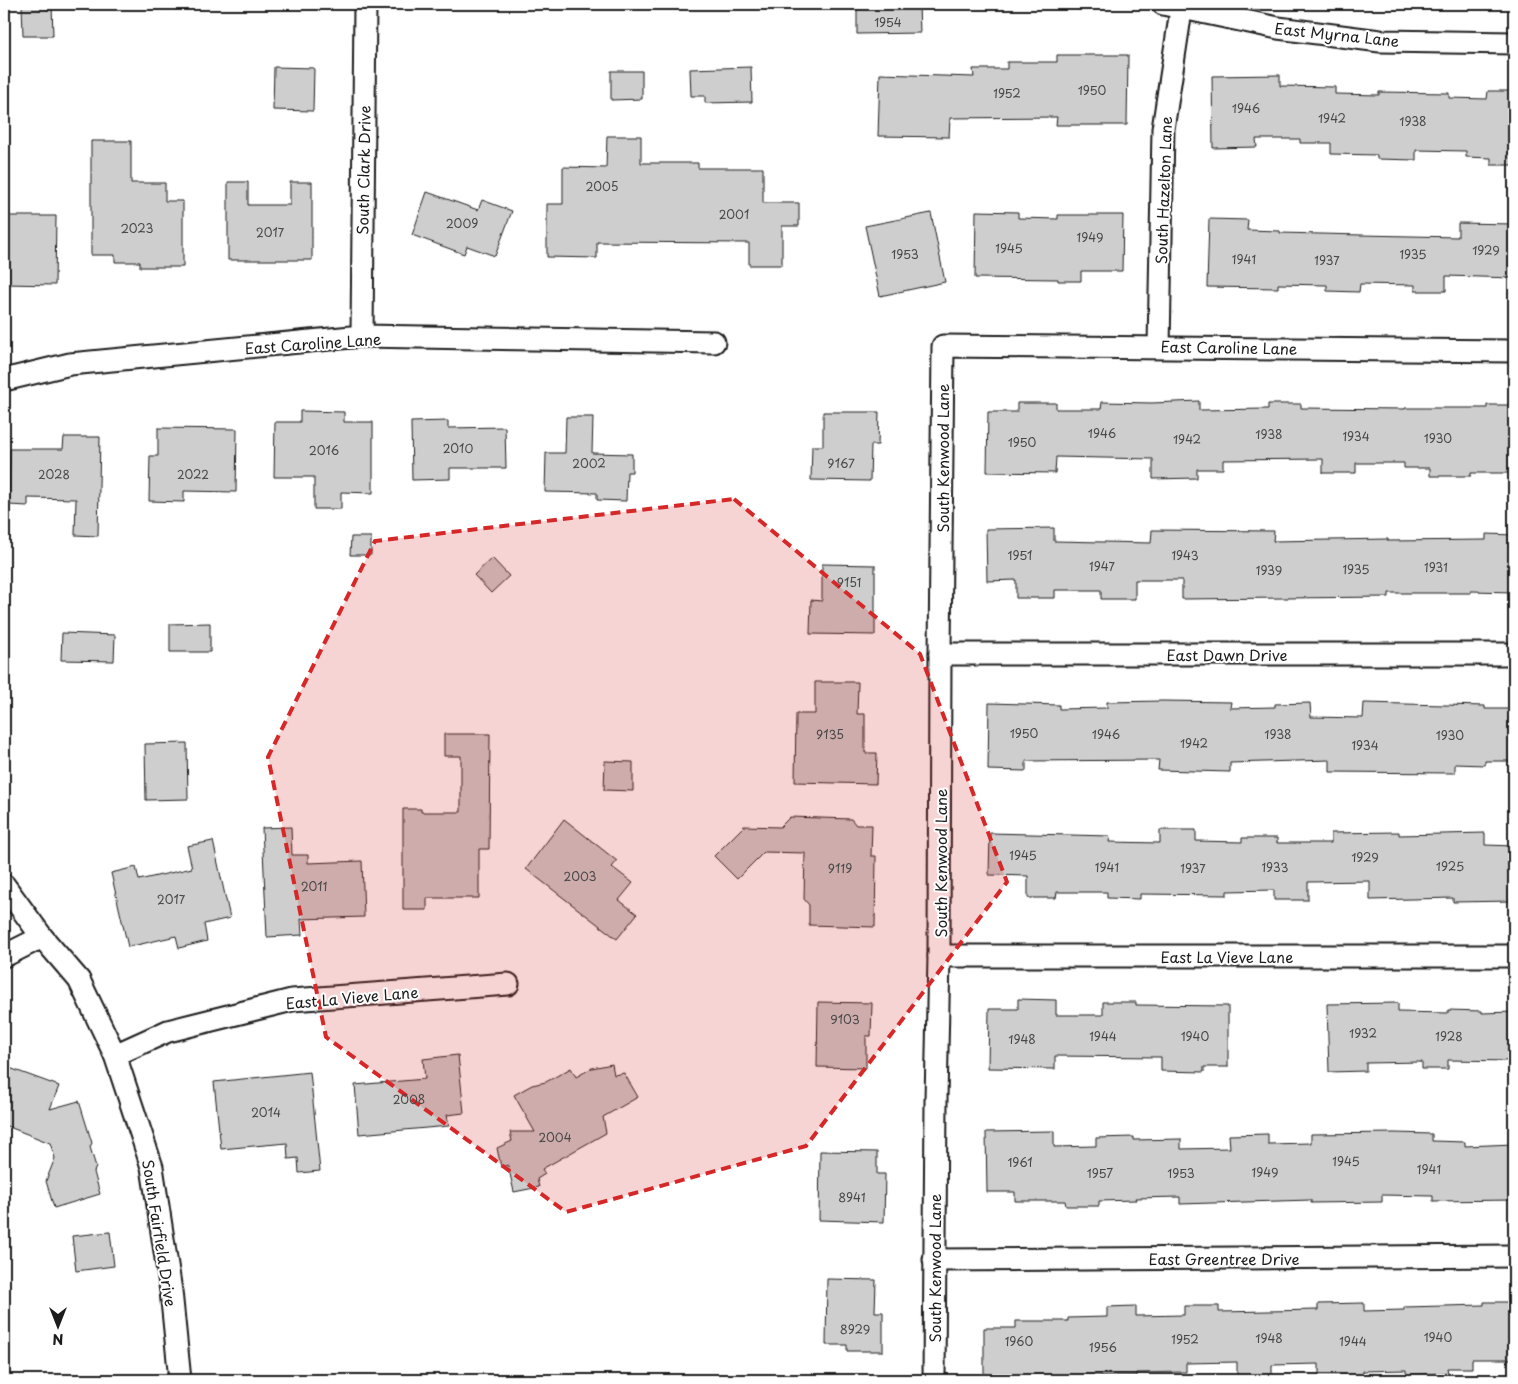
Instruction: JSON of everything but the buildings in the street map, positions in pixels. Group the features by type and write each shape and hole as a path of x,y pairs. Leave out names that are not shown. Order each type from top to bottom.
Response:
{"street":[{"name":"South Clark Drive","path":"362,336 365,4"},
{"name":"East Myrna Lane","path":"1175,5 1278,28 1380,41 1514,44"},
{"name":"South Hazelton Lane","path":"1159,346 1163,129 1175,5"},
{"name":"East Caroline Lane","path":"4,380 70,364 362,336 714,342"},
{"name":"East Caroline Lane","path":"943,346 1159,346 1514,351"},
{"name":"South Kenwood Lane","path":"934,1380 936,1100 940,956 943,346"},
{"name":"East Dawn Drive","path":"940,654 1514,654"},
{"name":"South Fairfield Drive","path":"4,885 42,937 79,980 115,1055 152,1167 171,1291 180,1380"},
{"path":"4,956 42,937"},
{"name":"East La Vieve Lane","path":"940,956 1514,956"},
{"name":"East La Vieve Lane","path":"115,1055 168,1031 292,1000 508,984"},
{"name":"East Greentree Drive","path":"934,1260 1514,1256"}],"highlighted area":[{"path":"734,499 920,654 1007,882 806,1146 566,1212 326,1037 268,757 375,541"}]}
